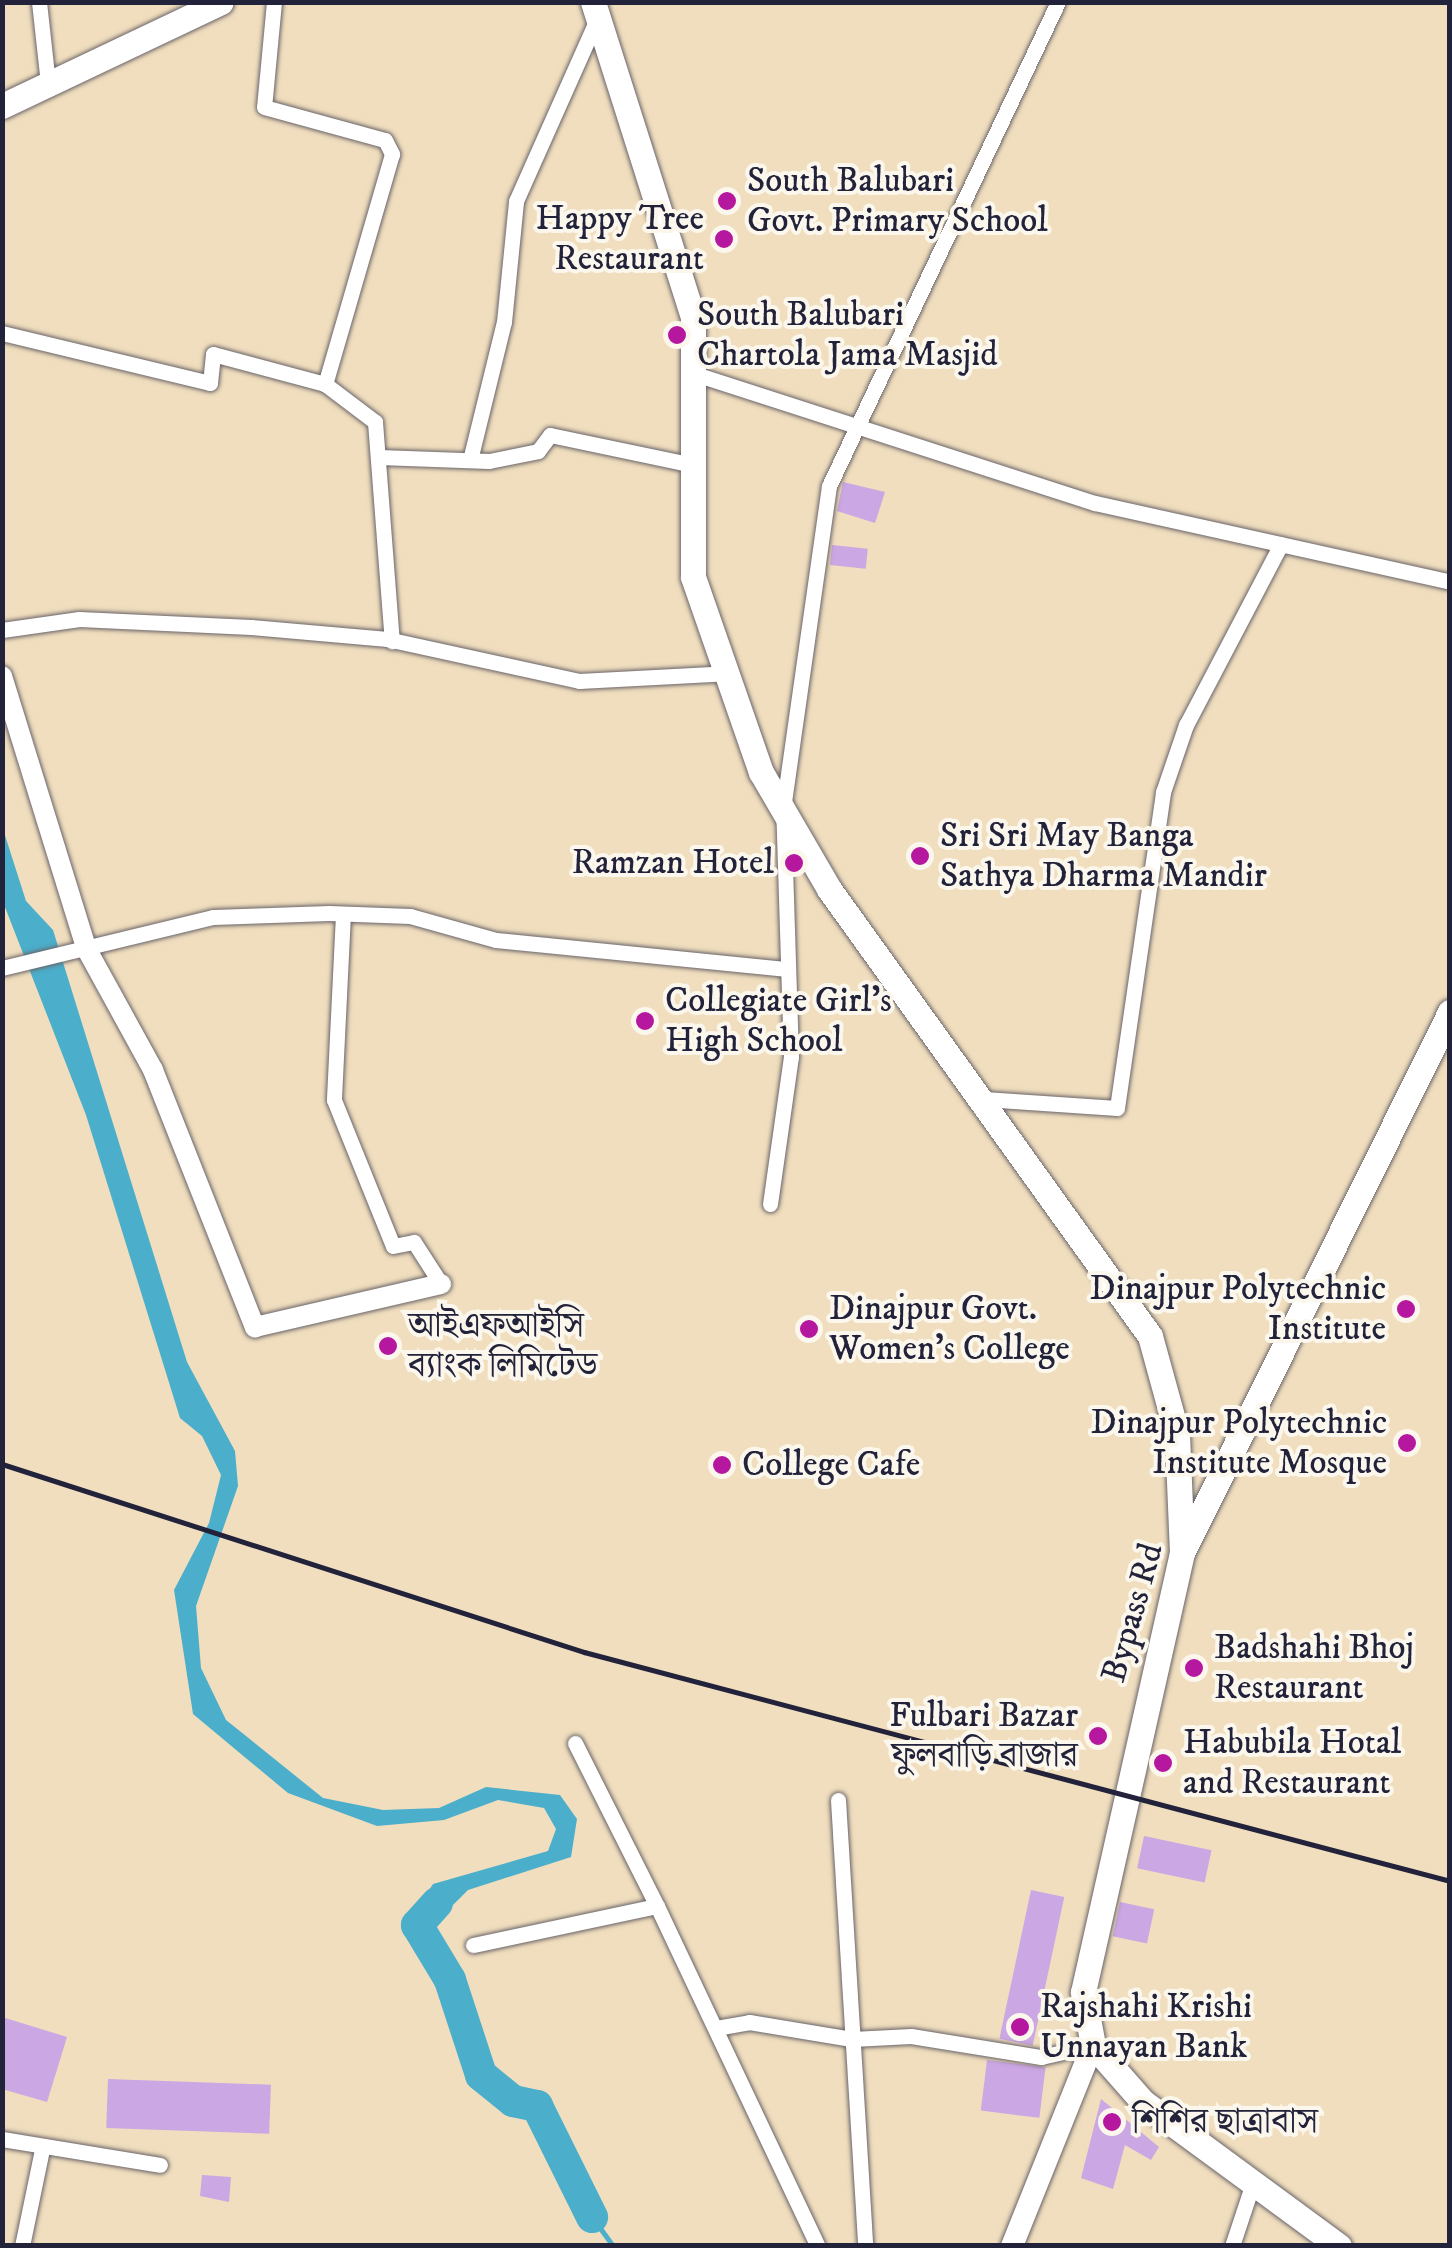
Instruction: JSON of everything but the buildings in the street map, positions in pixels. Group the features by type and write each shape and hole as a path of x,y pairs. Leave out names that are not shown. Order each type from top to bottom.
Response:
{"main road":[{"path":"2,106 221,2"},
{"path":"595,10 679,262 695,374 693,578 783,809 830,889 1150,1336 1176,1434 1182,1553"},
{"name":"Bypass Rd","path":"1093,2046 1083,1992 1101,1890 1182,1553 1450,1012"},
{"path":"1012,2246 1093,2046 1143,2102 1339,2246"}],"street":[{"path":"39,2 48,82"},
{"path":"274,2 264,107 385,140 392,154 325,384"},
{"path":"770,1204 791,1057 783,809 826,505 854,425 1058,2"},
{"path":"470,460 504,322 516,201 595,10"},
{"path":"2,333 210,382 213,354 325,384 375,422 392,641"},
{"path":"695,374 1094,503 1450,582"},
{"path":"379,457 470,460 538,451 550,436 694,464"},
{"path":"984,1099 1117,1108 1163,792 1186,725 1280,544"},
{"path":"2,630 79,619 392,641 580,680 731,673"},
{"path":"2,676 86,948 100,959 153,1070 255,1327 441,1284 414,1242 392,1246 339,1119 332,1051 342,914"},
{"path":"2,968 213,917 342,914 410,916 496,940 788,969"},
{"path":"575,1742 818,2246"},
{"path":"838,1800 865,2246"},
{"path":"473,1945 657,1906"},
{"path":"716,2028 749,2022 852,2039 962,2041 1041,2057 1093,2046"},
{"path":"2,2139 160,2165"},
{"path":"22,2246 42,2148"},
{"path":"1232,2246 1253,2182"}],"water":[{"path":"2,826 26,901 53,930 187,1362 235,1451 238,1486 196,1606 201,1668 226,1720 323,1798 383,1810 439,1808 486,1787 560,1795 577,1819 571,1857 468,1890 443,1915 412,1916 433,1884 548,1851 556,1829 544,1808 498,1800 444,1820 377,1826 288,1793 193,1714 174,1590 209,1523 221,1475 202,1436 180,1418 86,1115 3,902"}],"waterway":[{"path":"437,1903 417,1925 450,1980 481,2075 513,2101 537,2106 592,2217"},
{"path":"592,2217 613,2246"}],"railway":[{"path":"2,1464 584,1652 1450,1881"}],"place":[{"name":"South Balubari Govt. Primary School","path":"727,201"},
{"name":"Happy Tree Restaurant","path":"724,239"},
{"name":"South Balubari Chartola Jama Masjid","path":"677,335"},
{"name":"Sri Sri May Banga Sathya Dharma Mandir","path":"920,856"},
{"name":"Ramzan Hotel","path":"794,863"},
{"name":"Collegiate Girl's High School","path":"645,1021"},
{"name":"Dinajpur Polytechnic Institute","path":"1406,1309"},
{"name":"Dinajpur Govt. Women's College","path":"809,1329"},
{"name":"আইএফআইসি ব্যাংক লিমিটেড","path":"388,1346"},
{"name":"Dinajpur Polytechnic Institute Mosque","path":"1407,1443"},
{"name":"College Cafe","path":"722,1465"},
{"name":"Badshahi Bhoj Restaurant","path":"1194,1668"},
{"name":"Fulbari Bazar ফুলবাড়ি বাজার","path":"1098,1736"},
{"name":"Habubila Hotal and Restaurant","path":"1163,1763"},
{"name":"Rajshahi Krishi Unnayan Bank","path":"1020,2027"},
{"name":"শিশির ছাত্রাবাস","path":"1112,2122"}]}
